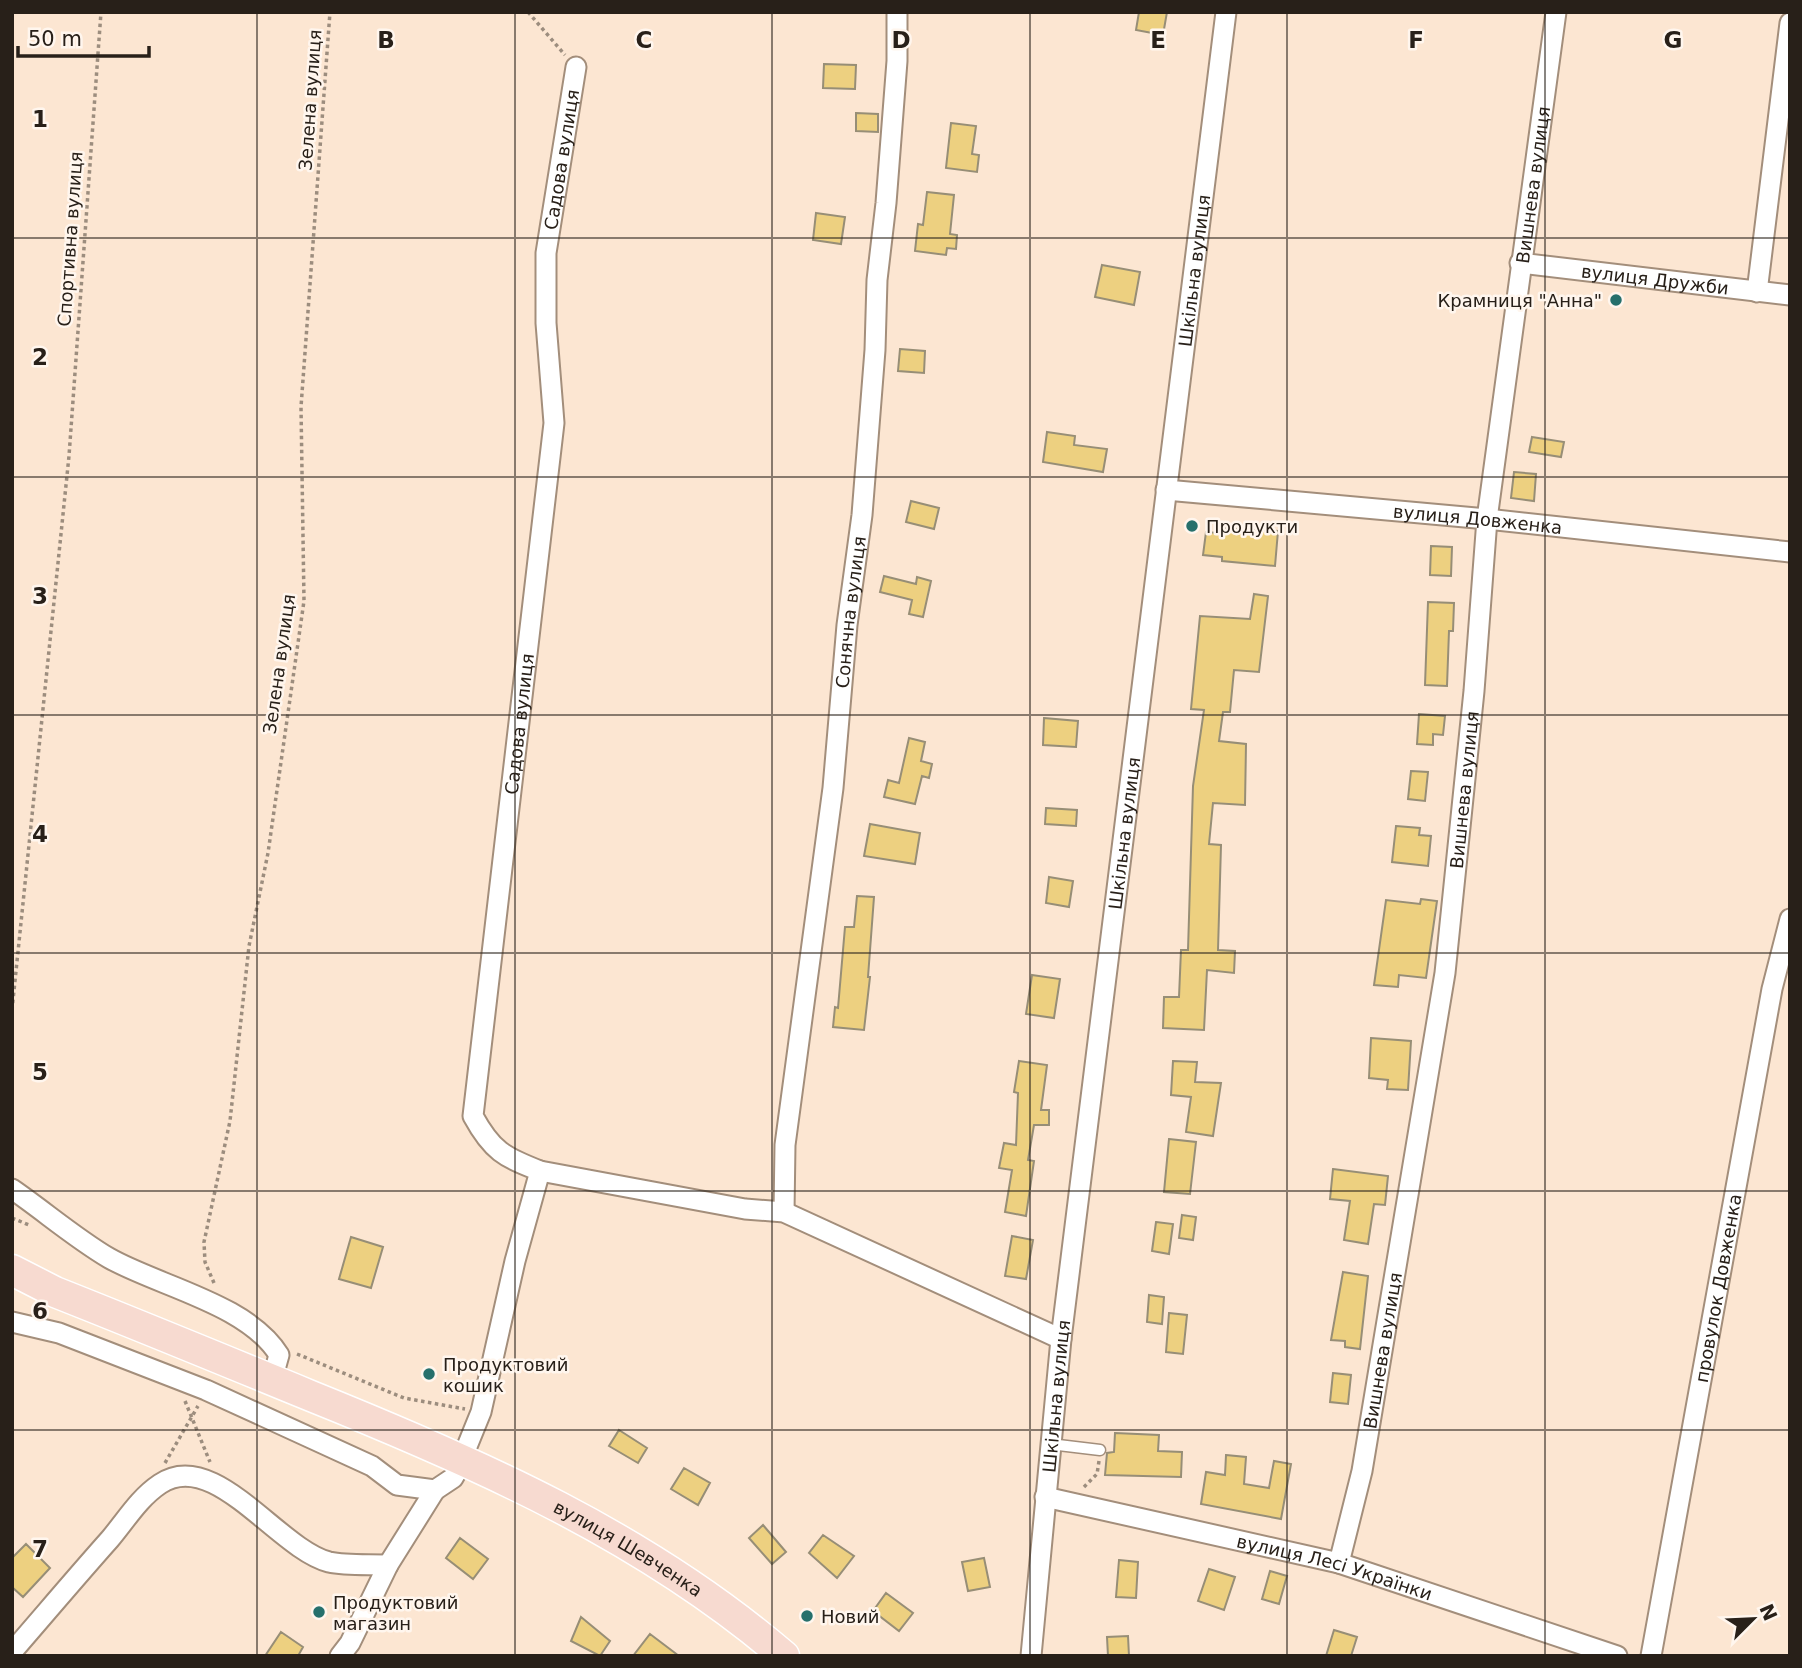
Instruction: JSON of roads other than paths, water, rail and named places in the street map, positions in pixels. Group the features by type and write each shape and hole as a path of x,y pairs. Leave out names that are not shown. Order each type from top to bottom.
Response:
{"main road":[{"name":"вулиця Шевченка","path":"12,1270 55,1292 462,1459 600,1526 662,1565 784,1656"}],"street":[{"name":"Сонячна вулиця","path":"785,1212 785,1145 833,788 847,625 862,515 875,350 877,280 896,74 897,12"},
{"name":"Шкільна вулиця","path":"1031,1656 1061,1339 1226,12"},
{"name":"Вишнева вулиця","path":"1339,1563 1365,1458 1445,973 1474,691 1487,520 1556,12"},
{"path":"1757,292 1790,23"},
{"name":"Садова вулиця","path":"576,67 546,253 547,323 554,423 473,1116 486,1141 511,1159 540,1171 745,1209 785,1212"},
{"name":"вулиця Дружби","path":"1520,263 1790,295"},
{"name":"вулиця Довженка","path":"1166,490 1790,552"},
{"name":"провулок Довженка","path":"1651,1656 1772,989 1790,919"},
{"path":"340,1656 350,1643 388,1565 435,1490 453,1478 462,1459 481,1412 515,1261 540,1171"},
{"path":"12,1189 109,1258 227,1310 272,1344 279,1355 272,1380"},
{"path":"785,1212 1061,1339"},
{"path":"12,1322 59,1333 206,1390 372,1466 397,1485 435,1490"},
{"path":"12,1652 136,1504 161,1483 176,1477 194,1475 213,1481 289,1540 328,1562 388,1565"},
{"name":"вулиця Лесі Українки","path":"1045,1497 1339,1563 1595,1652 1617,1656"}],"lane":[{"path":"1050,1444 1100,1450"}],"place":[{"name":"Крамниця \"Анна\"","path":"1616,300"},
{"name":"Продукти","path":"1192,526"},
{"name":"Продуктовий кошик","path":"429,1374"},
{"name":"Продуктовий магазин","path":"319,1612"},
{"name":"Новий","path":"807,1616"}]}
